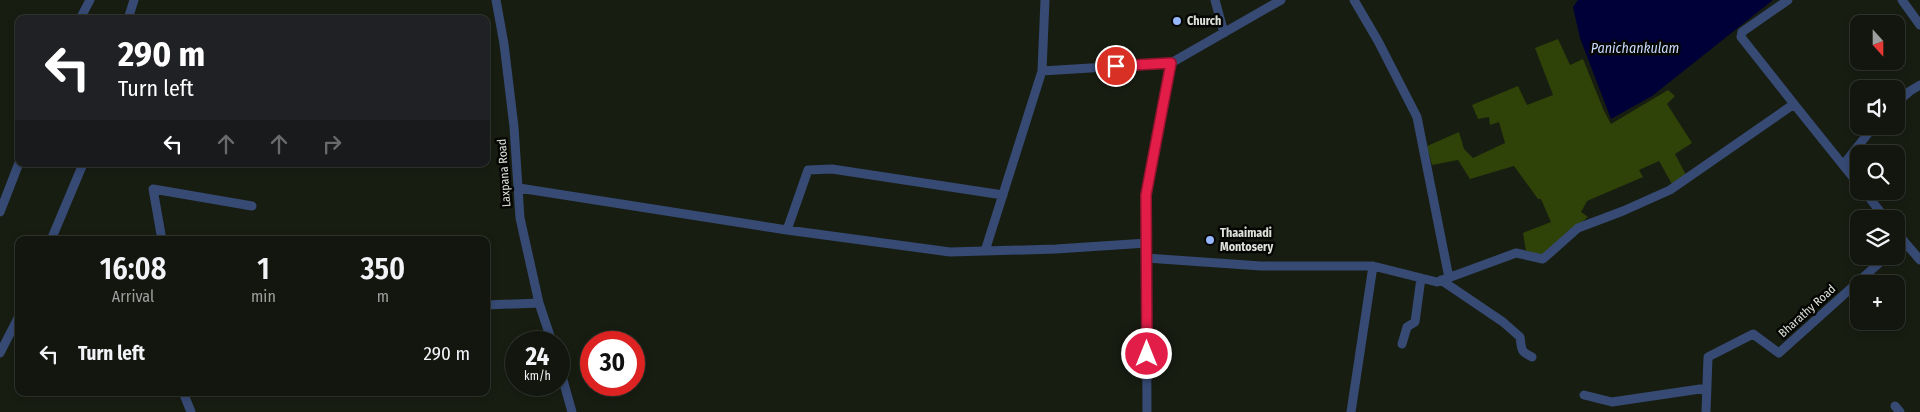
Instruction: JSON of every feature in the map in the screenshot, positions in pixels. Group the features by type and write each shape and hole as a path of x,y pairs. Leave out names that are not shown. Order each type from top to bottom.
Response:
{"street":[{"path":"82,15 90,0"},
{"path":"129,15 134,0"},
{"name":"Laxpana Road","path":"496,0 511,100 520,218 539,303 548,331"},
{"path":"986,251 1042,71 1045,0"},
{"path":"1215,0 1224,33"},
{"path":"1042,71 1171,63 1281,0"},
{"path":"1354,0 1378,40 1417,117 1445,279 1520,337 1521,348 1524,353 1532,357"},
{"path":"1788,0 1742,32 1741,37 1850,174"},
{"path":"1902,0 1920,24"},
{"path":"1147,412 1146,195 1171,63"},
{"path":"1905,95 1920,85"},
{"path":"1146,258 1261,266 1373,266 1437,282 1516,253 1543,258 1578,228 1670,190 1794,104"},
{"path":"1843,165 1867,135"},
{"path":"0,212 17,167"},
{"path":"53,236 82,167"},
{"path":"787,230 808,170 832,169 1002,195"},
{"path":"518,188 787,230 950,252 1056,249 1146,242"},
{"path":"161,236 153,189 252,206"},
{"path":"1871,200 1879,210"},
{"path":"1905,242 1920,260"},
{"name":"Bharathy Road","path":"1706,412 1708,357 1753,334 1779,353 1877,265"},
{"path":"1351,412 1373,266"},
{"path":"1402,344 1407,327 1414,322 1421,278"},
{"path":"490,305 539,303"},
{"path":"0,353 15,324"},
{"path":"1584,395 1612,402 1707,388"},
{"path":"184,396 190,412"},
{"path":"567,396 572,412"},
{"path":"1610,412 1612,402"}],"green space":[{"path":"1558,39 1570,65 1583,59 1611,124 1668,90 1675,96 1667,104 1692,143 1675,154 1686,175 1672,184 1659,161 1639,170 1643,177 1587,201 1581,212 1588,217 1542,255 1526,251 1523,233 1551,222 1541,199 1538,199 1514,166 1470,179 1458,160 1432,165 1427,146 1459,132 1464,149 1473,158 1505,143 1499,122 1490,125 1489,117 1478,119 1472,105 1518,86 1527,105 1553,95 1535,48"}],"water":[{"name":"Panichankulam","path":"1578,0 1773,0 1652,96 1611,119 1580,38 1573,7"}],"place":[{"name":"Church","path":"1177,21"},
{"name":"Thaaimadi Montosery","path":"1210,240"}],"route":[{"path":"1116,66 1171,63 1146,195 1147,354"}]}
